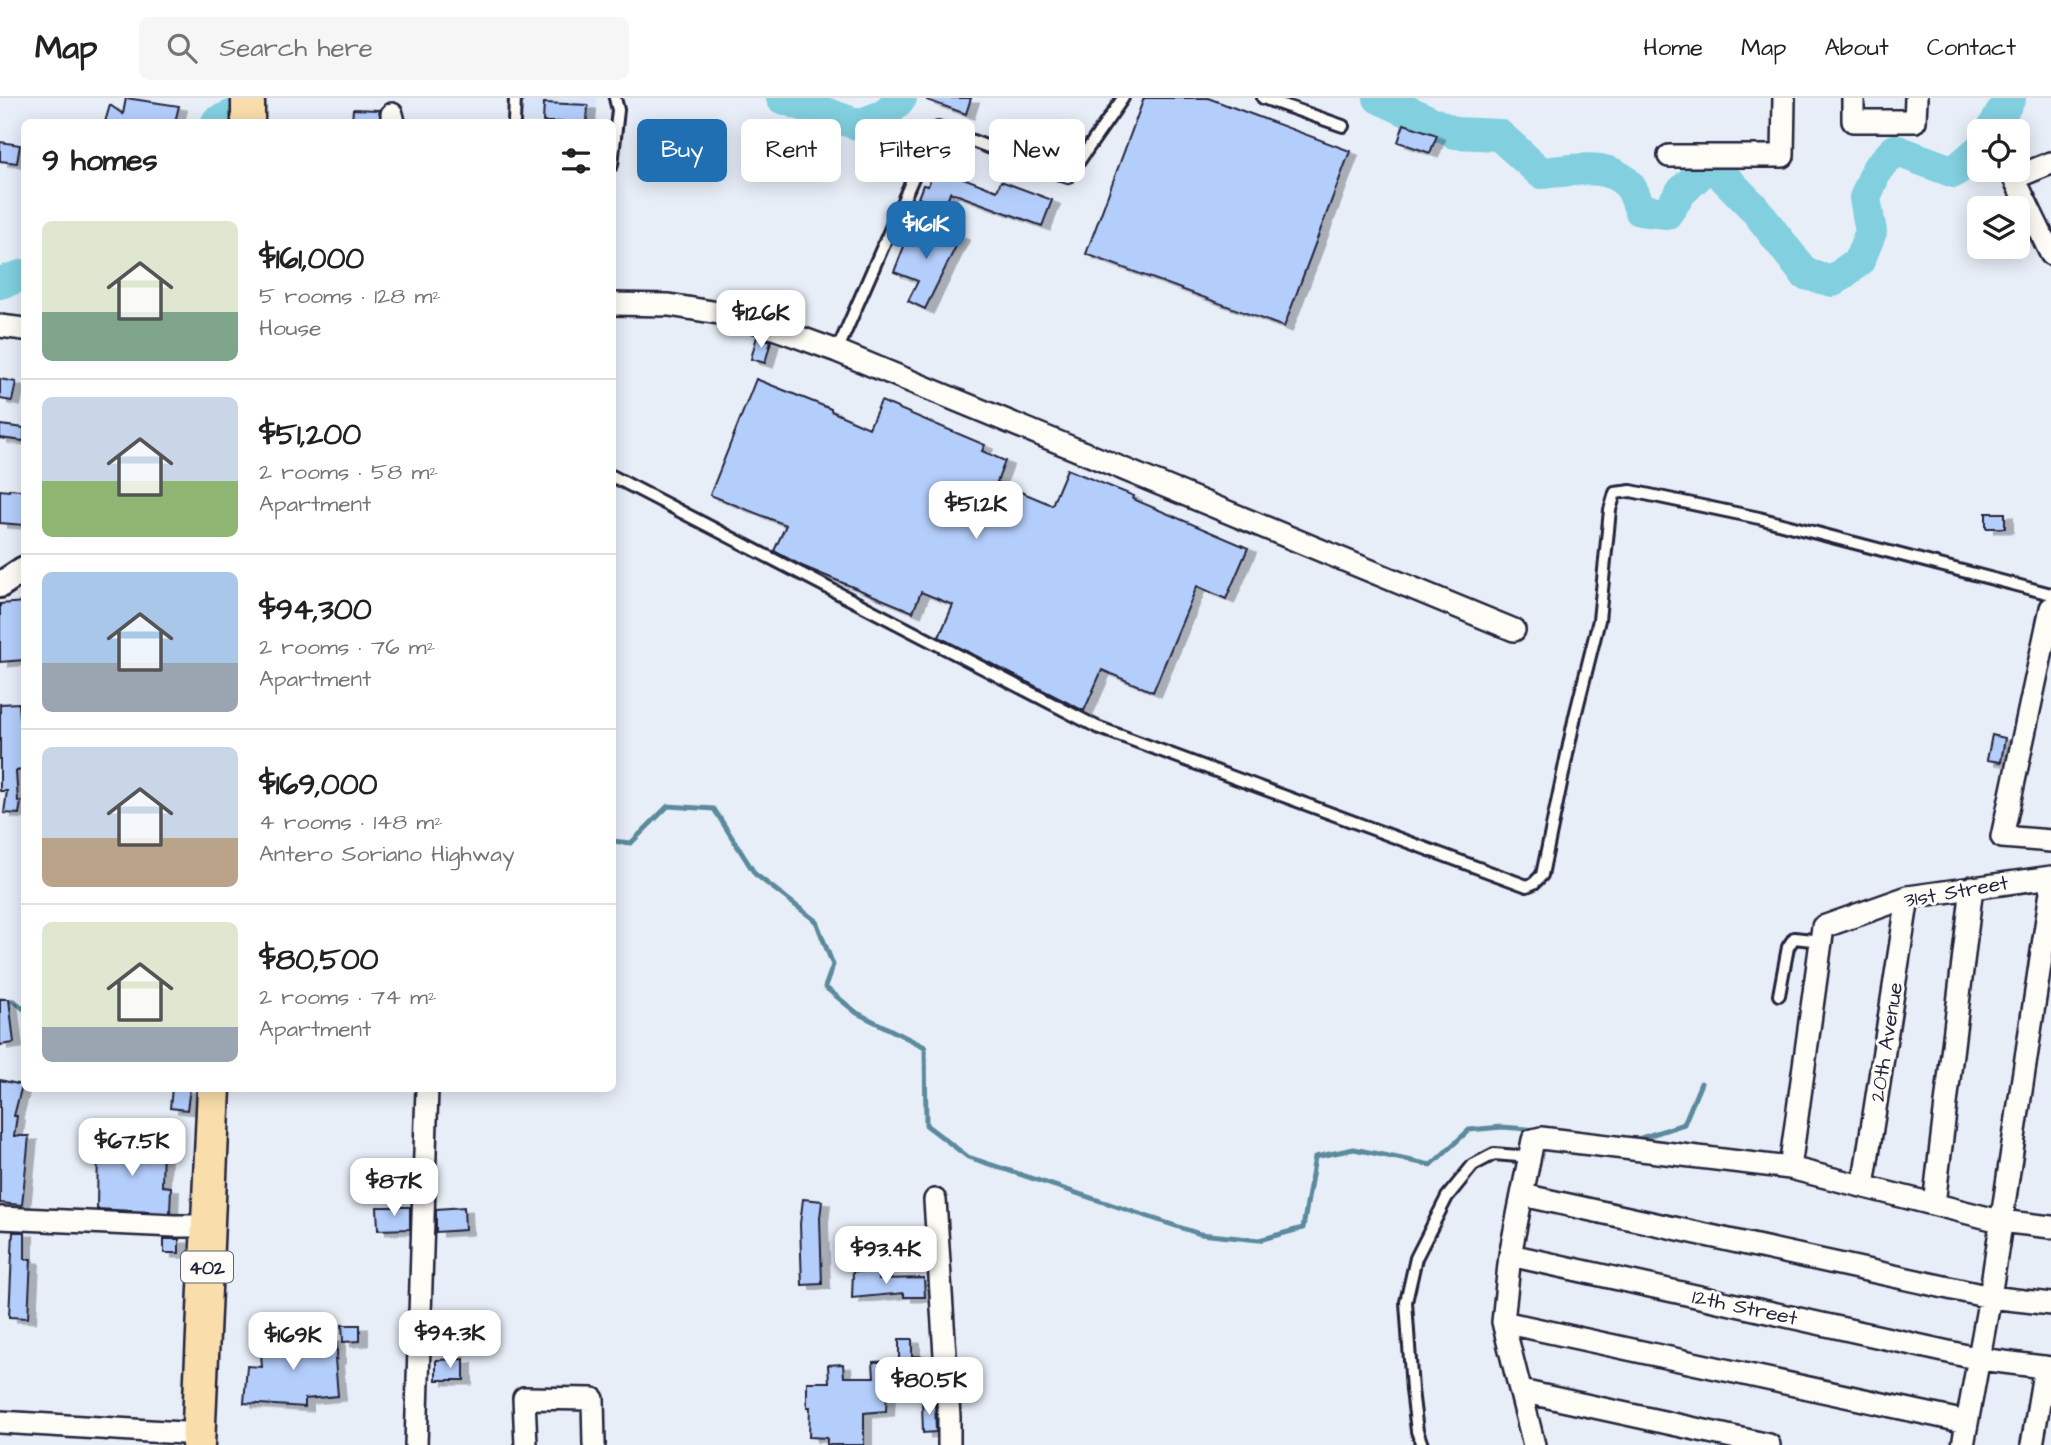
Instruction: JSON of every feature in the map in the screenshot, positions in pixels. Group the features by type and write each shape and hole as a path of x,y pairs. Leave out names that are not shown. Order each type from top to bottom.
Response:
{"main road":[{"path":"248,98 248,119"},
{"name":"402","path":"199,1439 214,1092"}],"street":[{"path":"1670,156 1783,156 1784,98"},
{"path":"1853,98 1853,121 1915,121 1916,98"},
{"path":"2048,241 2014,178 2051,163"},
{"path":"616,304 669,305 743,317 837,351 1514,630"},
{"path":"0,326 21,329"},
{"path":"0,585 21,571"},
{"path":"2051,608 2003,837 2051,841"},
{"name":"31st Street","path":"1822,934 1908,897 2051,877"},
{"path":"1934,1205 1972,887"},
{"path":"1963,1445 1990,1297 2051,892"},
{"name":"20th Avenue","path":"1863,1186 1908,897"},
{"path":"1790,1168 1822,934"},
{"path":"416,1445 427,1092"},
{"path":"1534,1445 1503,1322 1510,1255 1533,1140 1541,1138 1790,1168 2000,1222 2051,1227"},
{"path":"1524,1195 1990,1297 2051,1304"},
{"path":"935,1200 949,1445"},
{"path":"0,1218 209,1226"},
{"name":"12th Street","path":"1510,1255 1980,1359 2048,1367"},
{"path":"1503,1322 1966,1422"},
{"path":"2032,1445 2048,1367"},
{"path":"1521,1391 1769,1445"},
{"path":"526,1445 524,1398 593,1399 594,1445"},
{"path":"0,1422 199,1439"}],"lane":[{"path":"514,119 515,98"},
{"path":"615,98 618,110 616,128"},
{"path":"837,351 937,128 1068,177 1123,98"},
{"path":"1263,98 1343,126"},
{"path":"616,478 1097,727 1527,886 1542,875 1575,716 1600,620 1610,510 1615,493 1631,491 1759,518 2051,594"},
{"path":"1779,995 1788,947 1794,938 1822,934"},
{"path":"1422,1445 1417,1431 1412,1390 1406,1302 1416,1258 1447,1197 1473,1165 1494,1154 1530,1157"}],"shaded area":[{"path":"519,98 597,98 596,119 517,119"}],"building":[{"path":"126,98 179,106 176,119 106,119 110,105 123,114"},
{"path":"927,98 971,98 966,114"},
{"path":"1144,98 1208,98 1350,151 1284,327 1086,254"},
{"path":"544,103 588,105 587,119 543,119"},
{"path":"353,109 379,110 380,119 352,119"},
{"path":"1404,124 1437,135 1430,153 1398,142"},
{"path":"0,142 20,145 17,163 0,161"},
{"path":"930,182 974,182 997,191 1001,182 1004,182 1052,200 1042,226 950,192 945,208 918,198 923,185 928,186"},
{"path":"912,226 940,236 944,228 961,236 925,309 908,301 918,281 894,272"},
{"path":"757,336 771,341 765,363 751,359"},
{"path":"0,379 16,382 12,401 0,399"},
{"path":"756,379 831,409 869,428 881,401 985,445 982,451 1005,461 997,482 1052,505 1067,469 1248,548 1226,599 1197,586 1153,692 1102,670 1084,711 939,637 953,605 921,592 913,612 802,566 774,551 786,525 710,495"},
{"path":"0,425 21,428 21,441 0,438"},
{"path":"0,490 21,491 21,525 0,523"},
{"path":"1986,513 2005,513 2005,528 1986,528"},
{"path":"21,602 21,660 0,662 0,604"},
{"path":"19,703 21,770 16,771 18,801 21,802 19,814 4,813 7,791 0,791 0,704"},
{"path":"1992,735 2005,738 2001,762 1987,760"},
{"path":"0,999 9,999 14,1043 0,1045"},
{"path":"0,1080 21,1085 14,1116 17,1116 14,1136 29,1136 22,1205 0,1203"},
{"path":"172,1092 189,1092 187,1110 170,1108"},
{"path":"98,1142 163,1143 162,1186 171,1187 170,1213 97,1209"},
{"path":"803,1199 822,1201 822,1284 802,1285 800,1224"},
{"path":"377,1207 410,1207 410,1229 378,1230"},
{"path":"464,1207 465,1230 436,1232 436,1209"},
{"path":"13,1232 25,1232 25,1259 31,1259 28,1318 9,1317"},
{"path":"164,1239 179,1239 179,1253 164,1253"},
{"path":"853,1271 878,1273 879,1279 924,1278 925,1297 904,1297 904,1293 852,1298"},
{"path":"342,1325 360,1325 360,1341 343,1342"},
{"path":"319,1337 337,1337 335,1359 338,1396 305,1399 305,1407 244,1403 247,1366 262,1367 260,1340 319,1340"},
{"path":"899,1339 912,1339 912,1356 931,1357 930,1378 933,1378 934,1392 887,1391 886,1411 864,1413 864,1445 827,1445 827,1438 809,1437 807,1382 829,1382 828,1365 843,1364 844,1377 874,1377 873,1362 899,1361"},
{"path":"464,1359 464,1380 436,1380 436,1360"},
{"path":"935,1401 936,1432 923,1433 922,1402"}],"waterway":[{"path":"782,98 859,125 885,115 901,98"},
{"path":"1379,98 1455,133 1499,135 1541,173 1587,169 1609,172 1630,187 1640,210 1667,213 1681,192 1706,168 1719,172 1754,208 1805,274 1833,281 1859,261 1871,232 1865,198 1877,169 1895,150 1954,172 1967,161"},
{"path":"1998,119 2010,98"},
{"path":"224,119 231,116"},
{"path":"0,283 21,276"},
{"path":"616,841 631,843 668,806 714,809 755,874 816,921 833,965 825,987 857,1013 925,1047 926,1125 968,1157 1200,1234 1259,1240 1303,1228 1315,1157 1354,1149 1431,1165 1469,1130 1502,1127 1539,1130"},
{"path":"0,1000 14,1001 21,1007"},
{"path":"1632,1139 1684,1124 1701,1083"}]}
